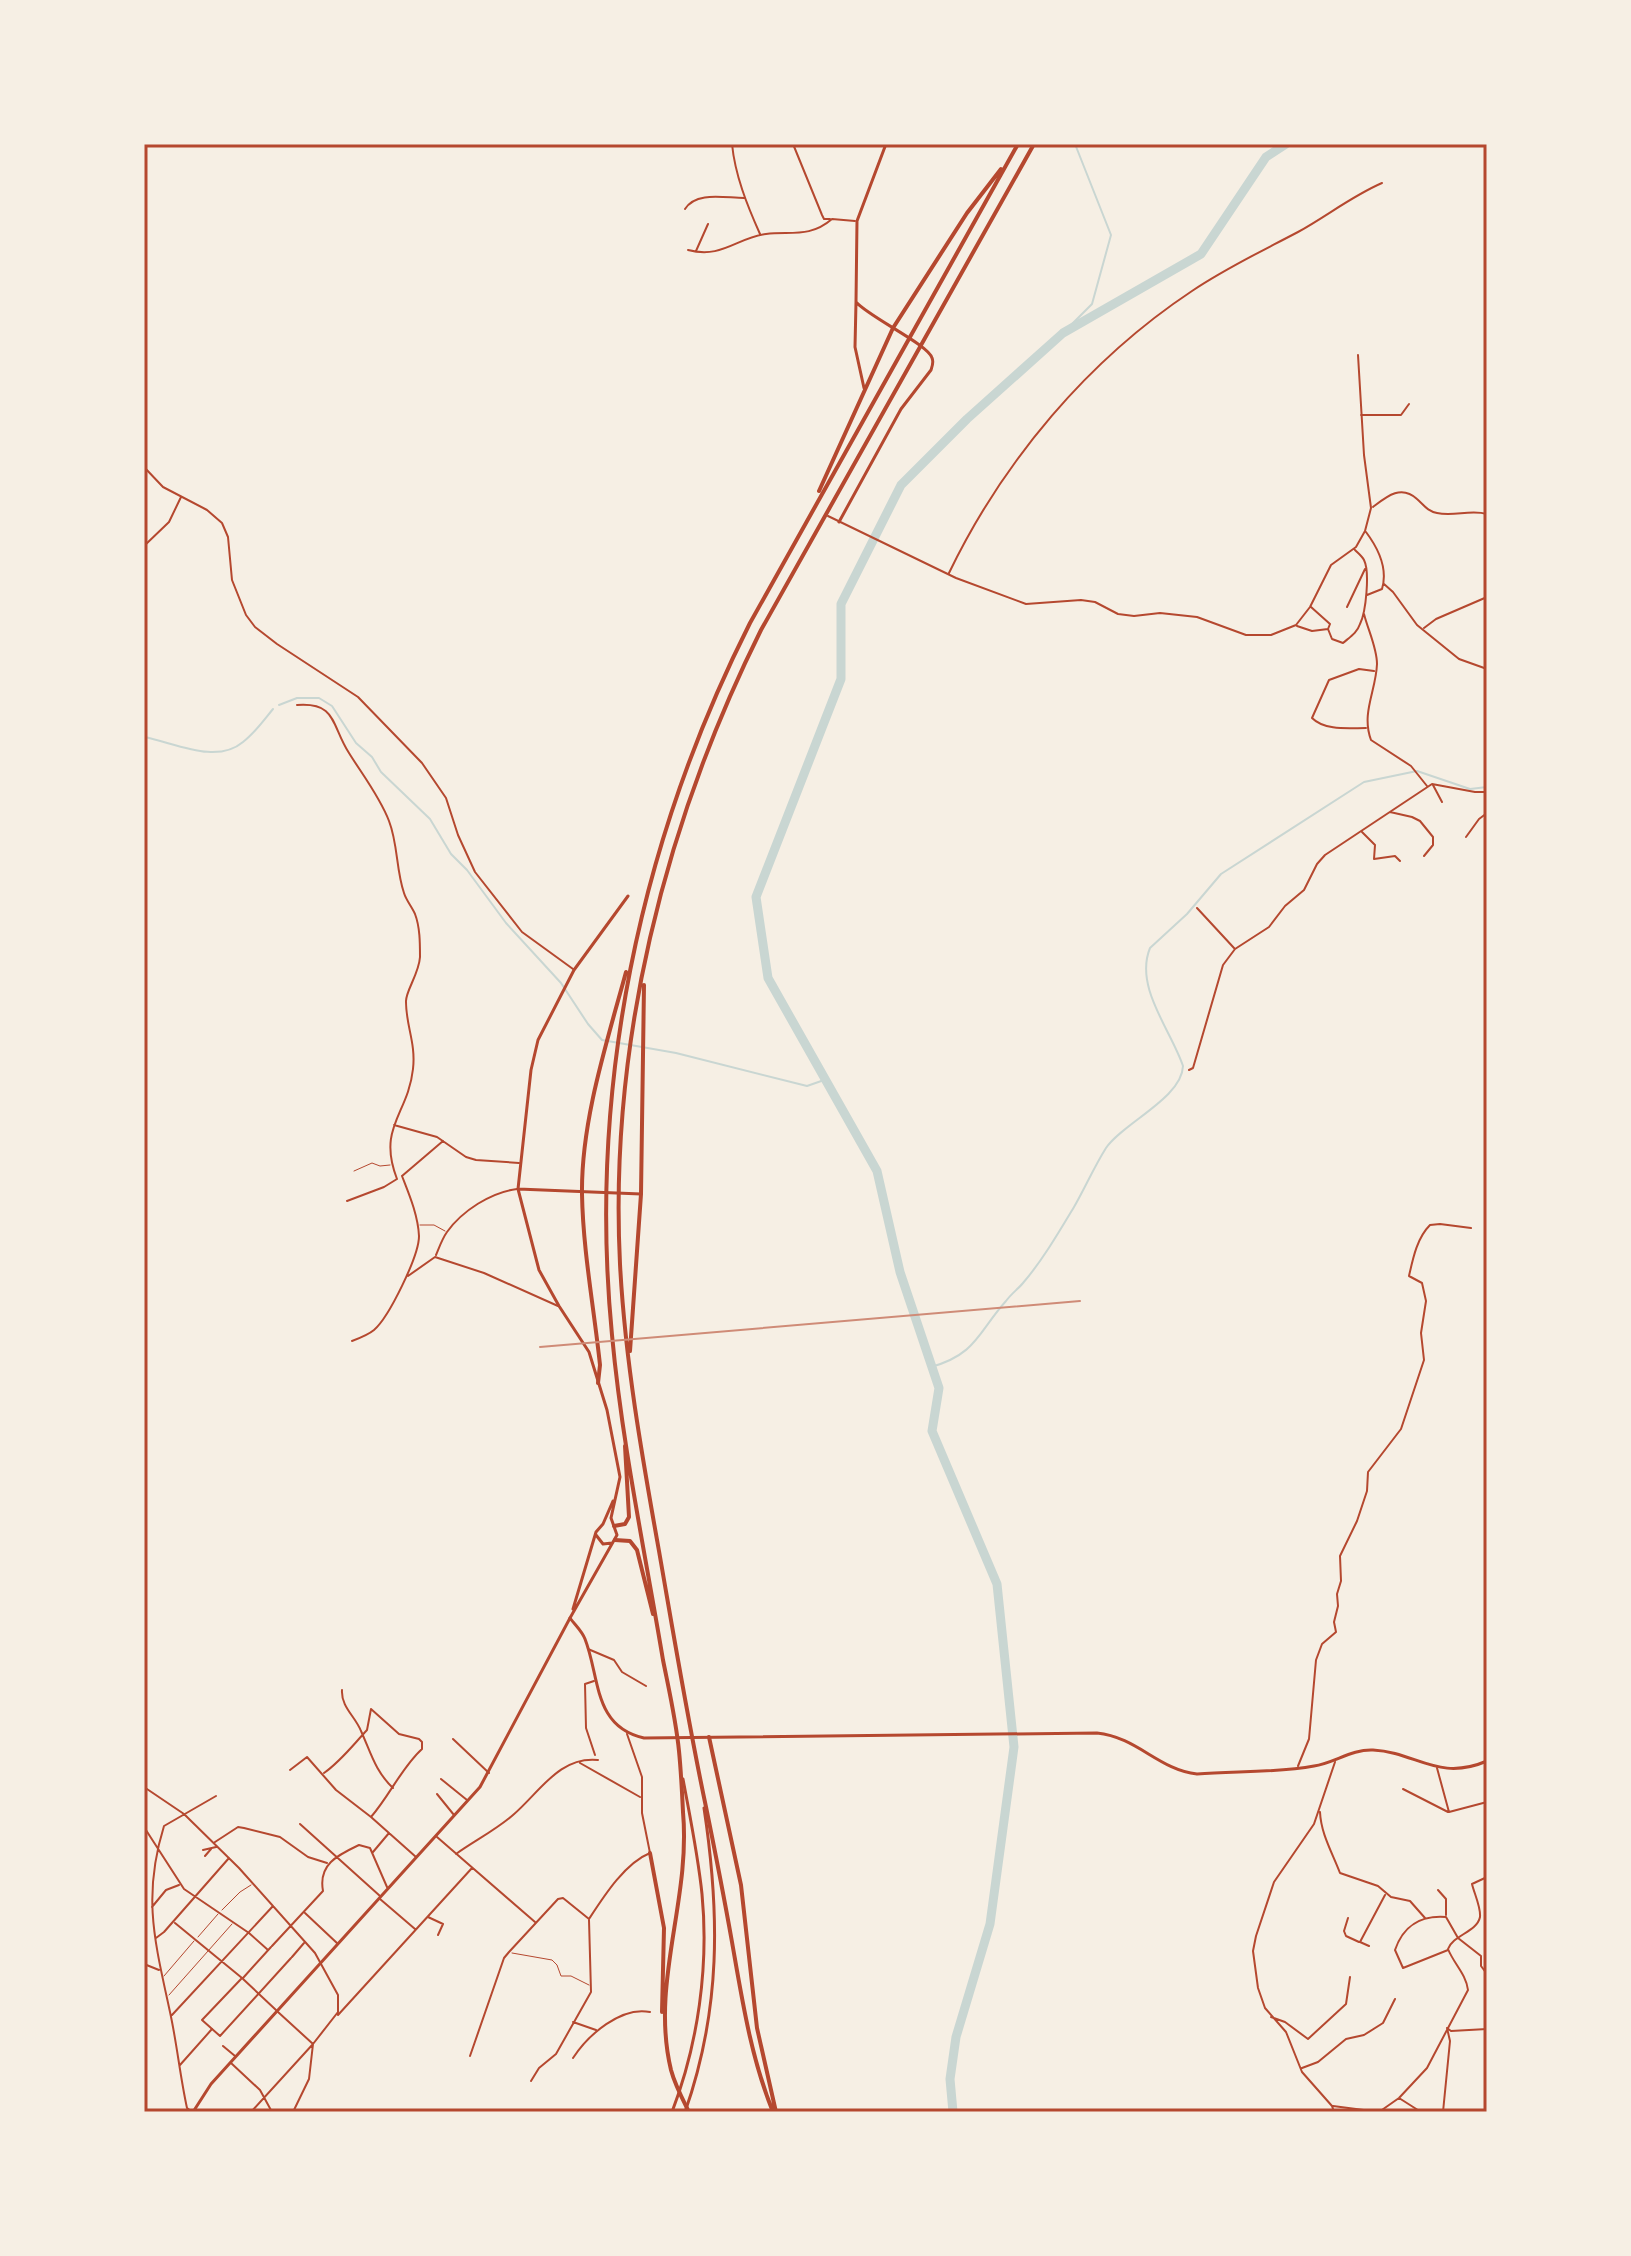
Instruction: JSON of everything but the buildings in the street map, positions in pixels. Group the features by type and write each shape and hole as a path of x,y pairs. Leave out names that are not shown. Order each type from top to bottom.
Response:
{"highway":[{"path":"598,1383 598,1350 582,1193 587,1144 601,1063 661,842 702,726 745,632 1018,144"},
{"path":"774,2112 746,2022 693,1748 629,1363 620,1262 619,1206 634,1029 647,950 673,848 715,725 761,630 1034,144"},
{"path":"807,519 893,328 967,213 1011,156"},
{"path":"633,947 614,1067 606,1260 625,1428 679,1749 685,1866 666,1981 664,2023"},
{"path":"629,1363 641,1194 641,1028 647,950"},
{"path":"613,1525 625,1524 629,1517 625,1428"},
{"path":"614,1541 630,1541 637,1550 661,1645"},
{"path":"709,1737 741,1885 757,2028 774,2112"},
{"path":"650,1853 664,1928 661,1995 670,2068 687,2112"}],"street":[{"path":"732,144 733,160 760,236"},
{"path":"793,144 824,219 857,221"},
{"path":"864,388 855,347 858,267 855,237 857,221 886,144"},
{"path":"948,574 970,528 1025,447 1115,351 1190,291 1299,231 1346,200 1382,183"},
{"path":"685,209 700,197 745,198"},
{"path":"688,250 713,253 760,236 821,228 832,219"},
{"path":"696,252 708,224"},
{"path":"839,522 901,409 933,363 928,351 856,302"},
{"path":"825,514 948,574 1026,604 1081,600 1095,602 1118,614 1160,613 1197,617 1246,635 1271,635 1296,625 1310,607 1331,565 1355,549 1365,531 1371,508 1365,475 1358,355"},
{"path":"1361,415 1401,415 1409,404"},
{"path":"144,467 163,487 207,510 222,523 228,537 229,568 236,594 255,627 358,697 422,763 446,798 475,872 522,932 574,970"},
{"path":"1371,508 1392,492 1401,492 1413,496 1434,512 1474,511 1487,514"},
{"path":"144,546 169,522 181,497"},
{"path":"1365,531 1380,555 1384,584 1411,618 1459,659 1487,669"},
{"path":"1355,549 1366,568 1364,614 1374,650 1375,671 1367,728 1371,740 1411,766 1427,786"},
{"path":"1347,607 1366,568"},
{"path":"1365,595 1376,593 1384,584"},
{"path":"1423,629 1436,619 1487,597"},
{"path":"1310,607 1330,624 1328,629 1332,639 1343,643 1356,632 1364,614"},
{"path":"1296,625 1312,631 1328,629"},
{"path":"1367,728 1325,725 1316,723 1312,718 1329,680 1359,669 1375,671"},
{"path":"297,705 315,704 328,713 385,811 404,896 417,920 420,961 406,1003 415,1042 413,1068 408,1095 390,1134 392,1165 397,1179"},
{"path":"1433,784 1442,802"},
{"path":"1189,1070 1193,1068 1221,971 1235,949 1269,927 1285,906 1309,885 1317,864 1325,855 1427,786 1433,784 1487,792"},
{"path":"1389,811 1412,817 1430,832 1433,845 1424,856"},
{"path":"1466,837 1487,813"},
{"path":"1362,832 1375,845 1374,859 1395,856 1400,861"},
{"path":"216,1796 164,1826 151,1883 160,1970 187,2108 193,2112 205,2092 455,1816 489,1773 614,1541 617,1530 613,1525 612,1512 618,1491 618,1459 598,1383 589,1352 539,1270 518,1189 534,1056 544,1025 574,970 628,896"},
{"path":"1197,908 1235,949"},
{"path":"393,1125 445,1140 466,1157 476,1160 520,1163"},
{"path":"347,1201 384,1187 402,1176 445,1140"},
{"path":"402,1176 417,1225 417,1250 405,1280"},
{"path":"352,1341 373,1331 383,1320 409,1274 435,1257 447,1232 485,1199 518,1189 641,1194"},
{"path":"1297,1768 1309,1739 1316,1660 1322,1644 1336,1632 1334,1622 1341,1581 1340,1556 1367,1491 1368,1472 1401,1429 1424,1360 1421,1333 1425,1293 1422,1283 1409,1276 1414,1257 1421,1237 1430,1225 1471,1228"},
{"path":"435,1257 484,1273 559,1306"},
{"path":"531,2081 539,2068 556,2054 592,1986 589,1919 616,1882 641,1857 650,1853 642,1813 640,1767 627,1734 614,1722 594,1681 585,1640 571,1616 598,1527 603,1524 618,1491"},
{"path":"603,1524 613,1525"},
{"path":"596,1535 603,1544 614,1541"},
{"path":"587,1648 614,1660 622,1672 646,1686"},
{"path":"594,1681 585,1684 585,1698 586,1728 595,1755"},
{"path":"342,1690 343,1703 363,1735 372,1762 393,1789"},
{"path":"324,1773 342,1759 367,1730 371,1709 399,1734 419,1739 422,1749 412,1756 393,1789 371,1817"},
{"path":"627,1734 644,1738 1112,1734 1185,1773 1297,1768 1335,1762 1370,1749 1436,1767 1462,1768 1487,1761"},
{"path":"453,1739 489,1773"},
{"path":"290,1770 307,1757 324,1773 327,1782 417,1858"},
{"path":"579,1762 583,1759 598,1760"},
{"path":"456,1854 511,1817 543,1784 572,1762 579,1762 642,1798"},
{"path":"1334,2112 1301,2069 1286,2032 1270,2017 1258,1988 1253,1951 1274,1882 1298,1850 1320,1811 1335,1762"},
{"path":"673,2111 698,2010 704,1936 695,1842 680,1763"},
{"path":"1436,1767 1449,1812"},
{"path":"441,1779 468,1801"},
{"path":"687,2112 711,2014 716,1938 711,1855 700,1782"},
{"path":"144,1787 184,1814 229,1858 305,1942 338,1995 338,2012 334,2019"},
{"path":"1403,1789 1449,1812 1487,1802"},
{"path":"437,1794 455,1816"},
{"path":"1320,1811 1323,1837 1340,1873 1378,1886 1391,1897 1410,1901 1425,1918"},
{"path":"300,1824 416,1930"},
{"path":"144,1827 180,1885 268,1950"},
{"path":"205,1856 215,1844 238,1827 280,1837 308,1857 329,1863"},
{"path":"372,1852 389,1833"},
{"path":"436,1836 536,1923"},
{"path":"220,2036 202,2020 323,1891 321,1885 329,1863 335,1857 359,1845 370,1848 388,1889"},
{"path":"203,1850 212,1848"},
{"path":"155,1939 229,1858"},
{"path":"251,2112 472,1868"},
{"path":"1446,1917 1425,1918 1406,1928 1395,1950 1403,1968 1448,1949 1451,1943 1479,1921 1472,1884 1487,1877"},
{"path":"152,1907 166,1890 180,1885"},
{"path":"1438,1890 1446,1899 1446,1917 1458,1938 1481,1956 1481,1966 1487,1974"},
{"path":"1360,1942 1385,1893"},
{"path":"470,2056 504,1958 509,1952 558,1899 563,1898 589,1919"},
{"path":"171,2016 273,1906"},
{"path":"304,1912 338,1944"},
{"path":"428,1917 443,1924 438,1935"},
{"path":"1348,1918 1344,1931 1346,1936 1369,1946"},
{"path":"173,1922 242,1978 313,2044"},
{"path":"236,2057 219,2042 220,2036 305,1942"},
{"path":"1332,2106 1350,2111 1364,2108 1379,2112 1399,2098 1427,2068 1468,1990 1467,1980 1448,1949"},
{"path":"144,1964 160,1970"},
{"path":"1270,2017 1285,2022 1308,2039 1346,2004 1350,1977"},
{"path":"1301,2069 1318,2062 1346,2039 1364,2035 1383,2023 1395,1999"},
{"path":"573,2058 581,2045 604,2023 642,2011 650,2012"},
{"path":"573,2022 597,2031"},
{"path":"1447,2028 1451,2031 1487,2029"},
{"path":"1443,2112 1450,2041 1447,2028"},
{"path":"179,2066 212,2029"},
{"path":"293,2112 309,2079 313,2044"},
{"path":"231,2063 265,2097 272,2112"},
{"path":"1399,2098 1421,2112"}],"lane":[{"path":"354,1171 372,1163 392,1165"},
{"path":"417,1225 434,1225 447,1232"},
{"path":"163,1977 220,1912 253,1884"},
{"path":"166,1998 233,1922"},
{"path":"509,1952 552,1960 561,1976 571,1976 592,1986"}],"waterway":[{"path":"1063,333 1092,304 1111,235 1075,144"},
{"path":"953,2112 950,2079 956,2037 990,1924 1014,1747 997,1584 932,1431 939,1388 900,1272 877,1171 768,978 756,897 841,679 841,604 901,485 967,419 1063,333 1201,254 1266,157 1286,144"},
{"path":"279,705 297,698 319,698 332,706 356,743 372,757 381,772 430,819 451,854 467,870 506,923 561,983 602,1040 676,1053 807,1086 827,1079"},
{"path":"144,737 194,750 220,752 243,742 273,709"},
{"path":"931,1367 958,1356 975,1341 1044,1256 1106,1148 1163,1099 1180,1078 1183,1066 1150,993 1146,963 1150,948 1187,914 1221,874 1364,782 1417,771 1470,789 1487,787"}],"railway":[{"path":"540,1347 1080,1301"}]}
